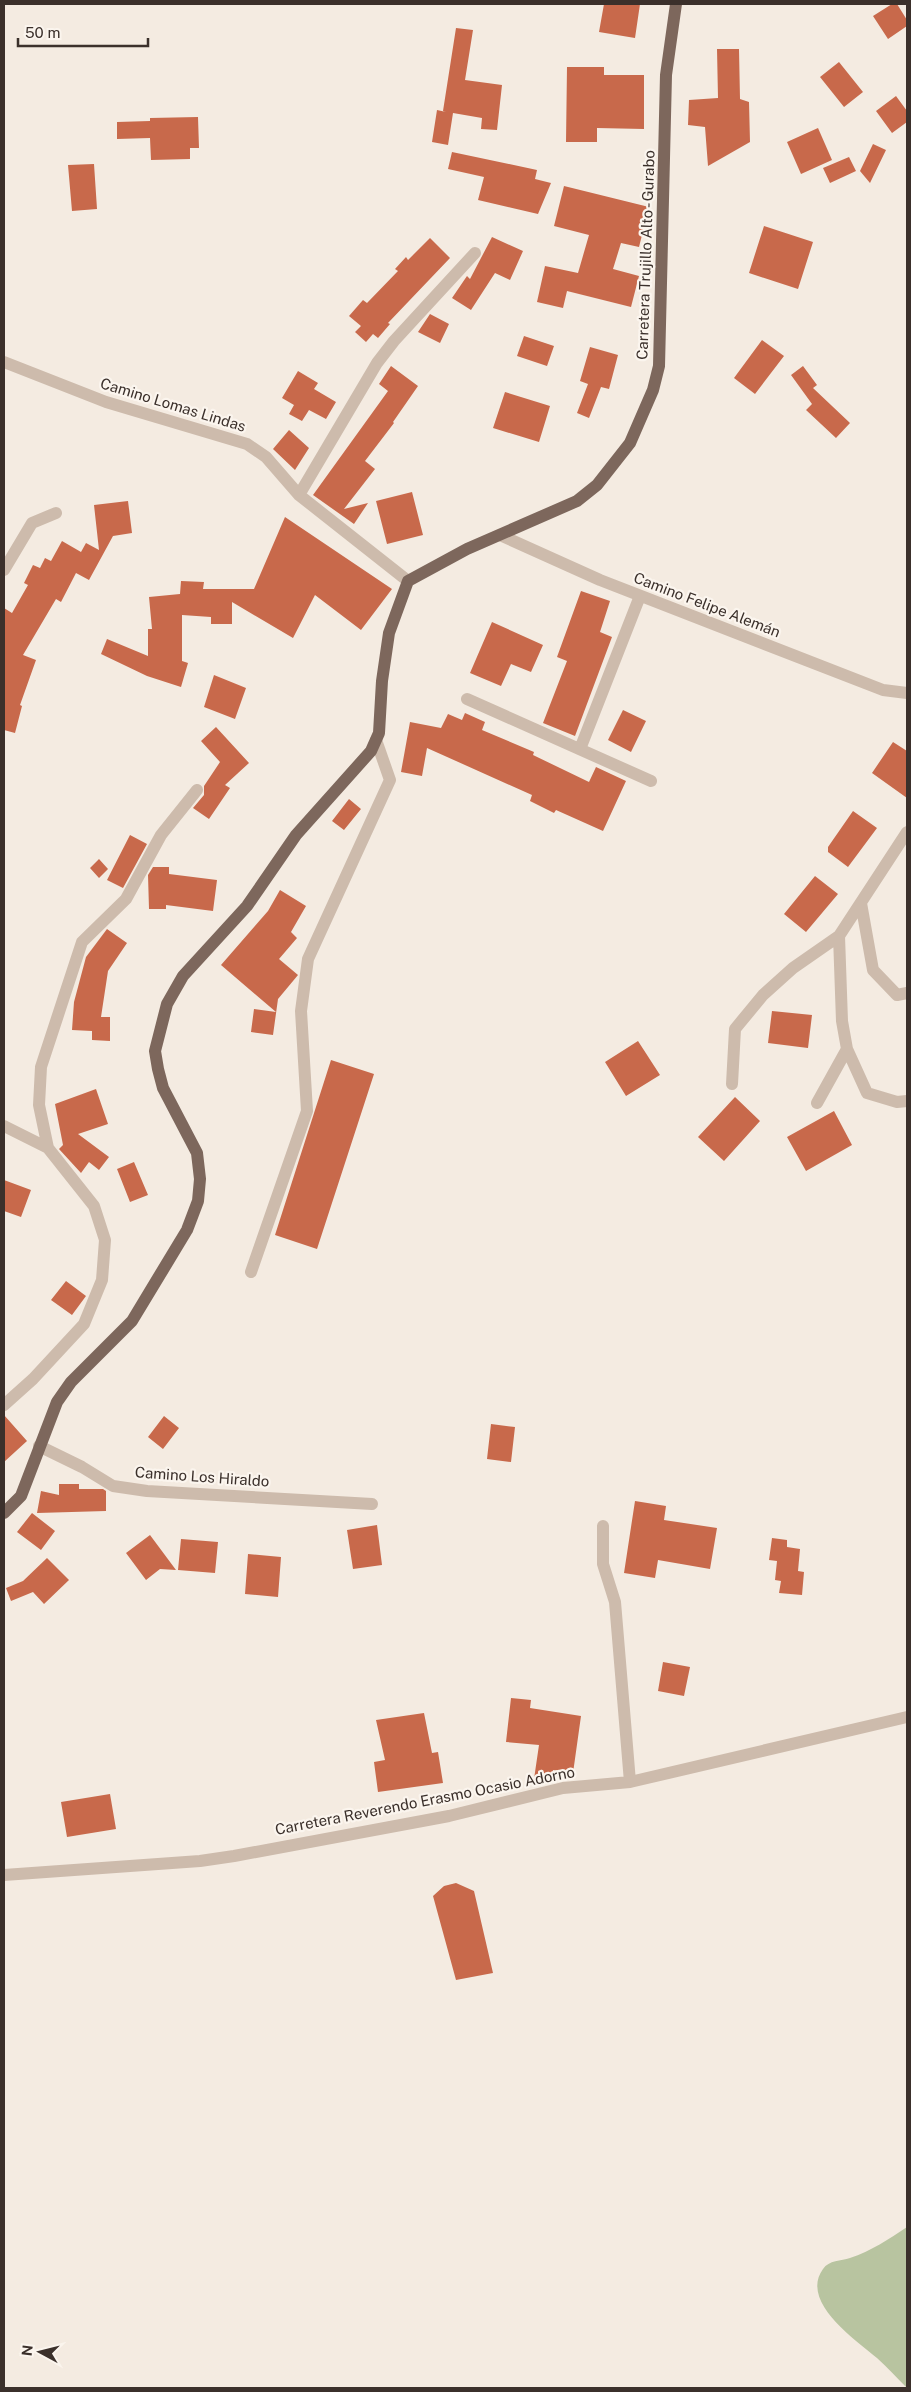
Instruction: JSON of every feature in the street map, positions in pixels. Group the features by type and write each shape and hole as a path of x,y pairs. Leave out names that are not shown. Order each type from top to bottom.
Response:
{"main road":[{"name":"Carretera Trujillo Alto - Gurabo","path":"408,581 500,535 577,502 597,485 630,444 653,390 659,366 666,75 676,4"},
{"path":"4,1513 21,1496 57,1402 70,1382 132,1321 187,1230 198,1201 200,1180 196,1153 163,1088 155,1051 167,1004 183,976 247,906 296,835 371,751 379,733 382,681 389,633 408,581"}],"street":[{"path":"299,495 377,363 394,341 475,253"},
{"name":"Camino Lomas Lindas","path":"4,362 106,402 247,444 266,457 299,495 408,581"},
{"path":"4,570 32,523 56,513"},
{"name":"Camino Felipe Alemán","path":"500,535 640,596 883,690 907,693"},
{"path":"580,749 640,596"},
{"path":"467,699 651,781"},
{"path":"251,1272 307,1111 301,1011 308,959 390,780 376,740"},
{"path":"48,1148 39,1106 41,1067 82,942 126,899 161,835 196,790"},
{"path":"732,1084 736,1028 763,996 793,968 839,936 907,832"},
{"path":"861,903 873,970 902,994 907,1005"},
{"path":"839,936 842,1021 847,1048 867,1092 897,1102 907,1101"},
{"path":"817,1103 847,1048"},
{"path":"4,1126 48,1148 94,1206 104,1240 102,1280 84,1324 33,1379 4,1405"},
{"name":"Camino Los Hiraldo","path":"39,1446 82,1467 113,1486 147,1491 372,1504"},
{"path":"603,1526 603,1564 615,1602 630,1782"},
{"name":"Carretera Reverendo Erasmo Ocasio Adorno","path":"4,1874 225,1858 450,1816 563,1788 630,1782 907,1717"}],"green space":[{"path":"907,2227 907,2388 834,2320 824,2307 818,2294 818,2282 823,2269 828,2264 865,2252"}],"building":[{"path":"604,4 640,4 635,38 599,32"},
{"path":"892,4 897,4 907,20 907,26 888,39 873,16"},
{"path":"456,28 473,30 465,80 502,85 497,130 481,129 482,118 453,113 448,145 432,142 437,110 446,112 443,111"},
{"path":"717,49 739,49 740,99 749,102 750,142 708,166 705,127 688,125 689,100 718,98"},
{"path":"839,62 863,92 844,107 820,77"},
{"path":"567,67 604,67 604,75 644,75 644,129 597,128 597,142 566,142"},
{"path":"896,96 907,111 907,122 892,133 876,111"},
{"path":"198,117 199,148 190,148 190,159 151,160 150,138 117,139 117,122 150,121 150,118"},
{"path":"818,128 832,160 801,174 787,142"},
{"path":"873,144 886,150 870,183 860,171"},
{"path":"452,152 537,170 535,179 551,183 538,214 478,200 484,177 448,169"},
{"path":"849,157 856,171 830,183 823,168"},
{"path":"94,164 97,209 72,211 68,165"},
{"path":"564,186 649,207 639,247 621,243 613,269 639,276 631,307 567,291 563,308 537,302 545,266 578,273 589,235 554,226"},
{"path":"764,226 813,242 798,289 749,273"},
{"path":"492,237 523,251 510,280 495,273 471,310 452,298 467,276 470,279"},
{"path":"430,238 450,258 388,323 390,324 378,338 373,334 366,342 355,332 361,326 349,316 363,300 367,303 398,271 395,269 406,257 408,260"},
{"path":"430,314 449,324 440,343 418,332"},
{"path":"524,336 554,346 547,366 517,356"},
{"path":"762,340 784,356 755,394 734,378"},
{"path":"590,347 618,355 609,389 601,387 589,418 577,413 588,384 580,381"},
{"path":"391,366 418,386 394,423 365,461 375,469 344,509 368,503 354,524 313,495 388,391 379,384"},
{"path":"803,366 817,385 813,388 850,423 836,438 806,410 812,404 791,375"},
{"path":"298,371 318,383 314,389 336,402 326,419 309,410 302,421 289,414 294,405 282,398"},
{"path":"505,392 550,406 539,442 493,428"},
{"path":"289,430 309,448 295,470 273,449"},
{"path":"412,492 423,535 387,544 376,501"},
{"path":"128,501 132,533 113,536 89,580 76,573 61,602 56,599 23,655 36,660 20,705 22,706 15,733 4,730 4,608 12,613 28,585 24,583 33,565 40,568 45,558 51,561 62,541 81,552 86,543 99,550 94,505"},
{"path":"285,517 392,589 361,630 315,595 293,638 232,602 232,624 211,624 211,617 182,615 182,661 188,663 181,687 147,676 101,654 107,639 148,656 148,629 152,629 149,597 180,594 181,581 204,582 203,589 254,589"},
{"path":"581,591 610,601 600,632 612,637 575,736 543,723 567,661 557,657"},
{"path":"492,622 543,645 531,672 511,664 501,686 470,673"},
{"path":"214,675 246,688 235,719 204,707"},
{"path":"623,710 646,721 631,752 608,740"},
{"path":"465,713 485,722 482,730 534,752 533,755 589,782 596,767 626,781 603,831 556,810 554,813 530,801 532,795 427,748 422,776 401,772 410,722 441,728 448,714 462,720"},
{"path":"216,727 249,763 225,785 230,788 209,819 193,808 204,795 204,786 220,762 201,741"},
{"path":"893,742 907,751 907,798 872,773"},
{"path":"349,799 361,809 344,830 332,821"},
{"path":"853,811 877,828 848,867 828,852 828,847"},
{"path":"130,835 147,844 123,888 107,880"},
{"path":"99,859 108,869 99,878 90,868"},
{"path":"153,867 169,867 169,874 217,880 213,911 166,905 166,909 149,909 148,875"},
{"path":"815,876 838,894 806,932 784,914"},
{"path":"280,890 306,906 291,932 297,938 279,959 298,975 278,999 273,1035 251,1032 254,1009 276,1012 221,965 268,911"},
{"path":"107,929 127,943 108,971 101,1017 110,1017 110,1041 92,1040 92,1031 72,1030 74,1002 86,957"},
{"path":"772,1011 812,1015 808,1048 768,1043"},
{"path":"638,1041 660,1075 626,1096 605,1062"},
{"path":"331,1060 374,1074 317,1249 275,1235"},
{"path":"96,1089 108,1124 78,1134 109,1157 99,1170 89,1162 81,1173 59,1149 63,1145 55,1104"},
{"path":"735,1097 760,1121 724,1161 698,1137"},
{"path":"834,1111 852,1145 806,1171 787,1137"},
{"path":"134,1162 148,1195 130,1202 117,1169"},
{"path":"4,1180 31,1190 21,1217 4,1211"},
{"path":"66,1281 86,1296 72,1315 51,1300"},
{"path":"4,1415 27,1441 4,1462"},
{"path":"164,1416 179,1428 163,1449 148,1437"},
{"path":"491,1424 515,1427 511,1462 487,1459"},
{"path":"59,1484 79,1484 79,1489 103,1489 106,1491 106,1511 37,1513 41,1491 59,1495"},
{"path":"635,1501 666,1506 664,1520 717,1528 710,1569 658,1560 655,1578 624,1573"},
{"path":"32,1513 55,1531 41,1550 17,1532"},
{"path":"377,1525 382,1565 353,1569 347,1530"},
{"path":"150,1535 176,1570 160,1569 146,1580 126,1553"},
{"path":"772,1538 787,1540 787,1547 800,1549 798,1571 804,1572 802,1595 779,1593 781,1581 775,1580 777,1561 769,1560"},
{"path":"181,1539 218,1542 215,1573 178,1570"},
{"path":"248,1554 281,1557 278,1597 245,1594"},
{"path":"47,1558 69,1580 44,1604 33,1592 11,1601 6,1588 23,1581"},
{"path":"663,1662 690,1667 684,1696 658,1691"},
{"path":"511,1698 531,1700 530,1708 581,1716 573,1773 553,1770 551,1782 534,1779 539,1745 506,1742"},
{"path":"424,1713 432,1753 438,1752 443,1783 378,1792 374,1762 385,1760 376,1720"},
{"path":"110,1794 116,1829 67,1837 61,1802"},
{"path":"456,1883 474,1891 493,1973 456,1980 433,1896 444,1886"}]}
